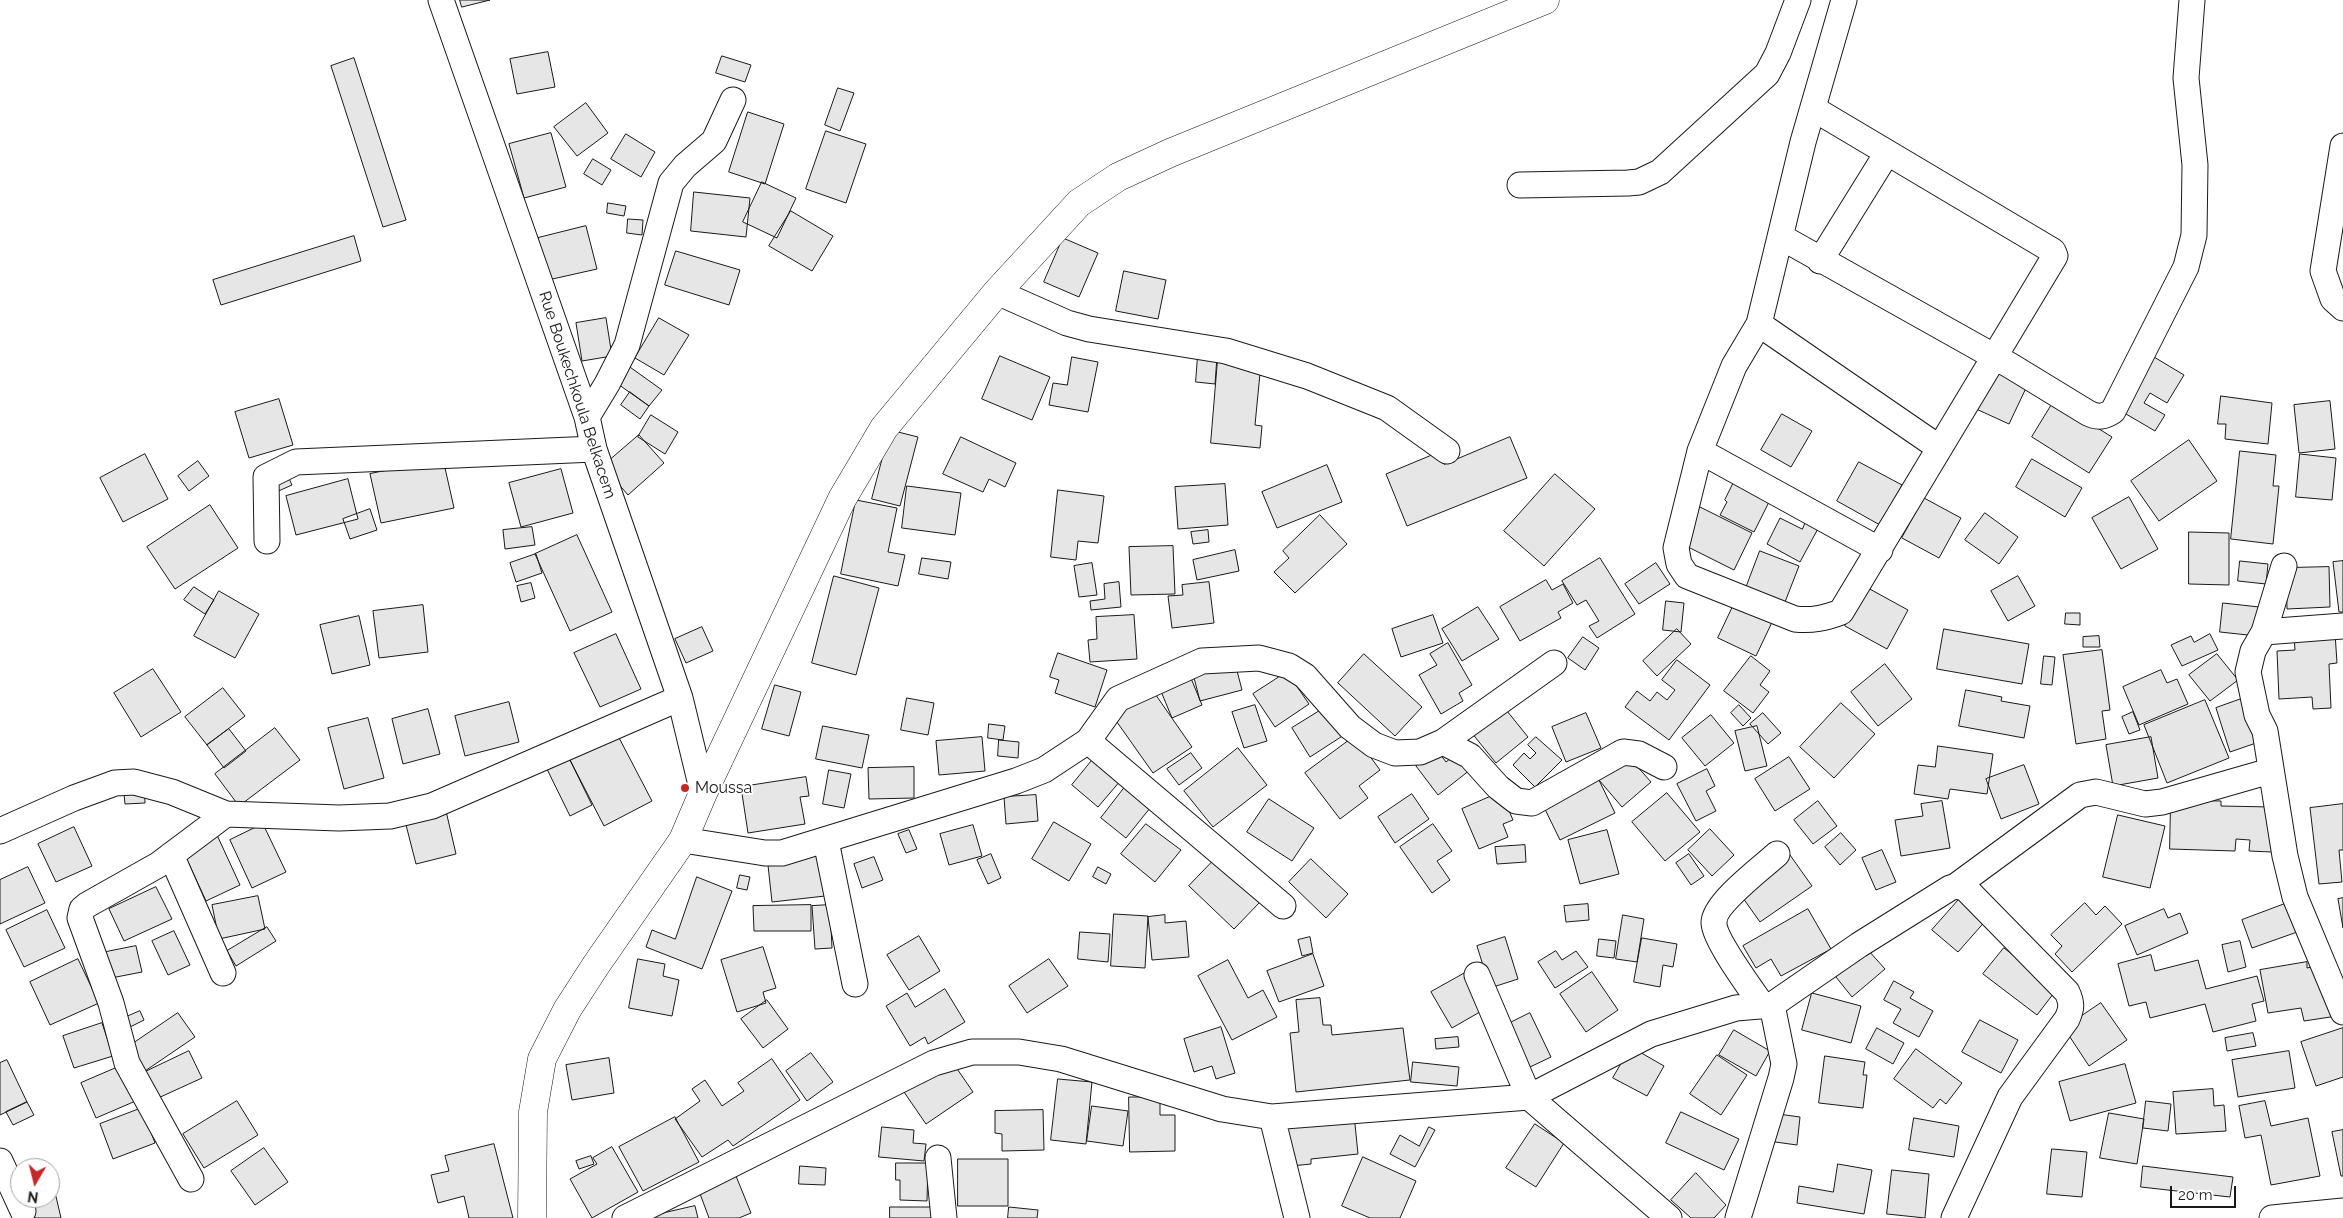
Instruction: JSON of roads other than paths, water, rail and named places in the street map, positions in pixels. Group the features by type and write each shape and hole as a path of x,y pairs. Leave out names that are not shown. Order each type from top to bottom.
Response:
{"main road":[{"path":"532,1218 533,1112 542,1059 567,1010 596,965 684,840 703,793 842,499 884,428 997,292 1079,203 1118,177 1179,149 1545,0"}],"street":[{"name":"Rue Boukechkoula Belkacem","path":"441,0 587,417 594,449 680,698 703,793"},
{"path":"1520,185 1639,182 1660,172 1767,74 1778,52 1798,0"},
{"path":"1814,110 2053,251 2055,256 1995,358 1938,448 1842,612 1826,618 1810,620 1795,619 1687,576 1679,564 1676,548 1700,451 1734,366 1759,324 1780,237 1814,110 1844,0"},
{"path":"1780,237 2094,416 2101,417 2113,411 2186,267 2191,252 2194,235 2195,165 2186,78 2192,0"},
{"path":"587,417 618,366 627,345 671,183 685,166 714,141 733,100"},
{"path":"2343,146 2323,271 2333,299 2343,308"},
{"path":"1820,261 1887,153"},
{"path":"997,292 1067,323 1089,329 1226,351 1307,376 1387,408 1447,450"},
{"path":"1759,324 1938,448"},
{"path":"267,541 266,477 296,462 594,449"},
{"path":"1700,451 1880,550"},
{"path":"2284,566 2264,632 2253,651 2248,672 2258,715 2265,731 2285,856 2295,897 2343,1012"},
{"path":"2264,632 2343,626"},
{"path":"684,840 765,853 782,853 1016,781 1044,770 1088,741 1118,699 1202,661 1259,658 1289,666 1305,676 1350,727 1374,746 1395,753 1420,752 1443,742 1554,663"},
{"path":"0,831 74,798 115,783 134,782 172,792 226,814 339,818 390,816 432,806 680,698"},
{"path":"1088,741 1282,906"},
{"path":"1443,742 1470,756 1498,787 1516,801 1532,803 1623,752 1639,754 1664,767"},
{"path":"625,1218 934,1063 972,1052 1019,1052 1062,1059 1222,1109 1272,1116 1529,1098 1651,1034 1736,1008 1767,1005 1859,945 1956,886 2080,795 2096,792 2145,804 2162,802 2270,771"},
{"path":"191,1179 127,1063 111,1003 80,918 82,909 172,855 226,814"},
{"path":"826,841 855,984"},
{"path":"1741,1218 1784,1064 1767,1005 1727,951 1715,930 1714,922 1720,906 1778,854"},
{"path":"172,855 223,973"},
{"path":"1954,1218 2010,1097 2067,1020 2072,1002 2067,992 1965,888 1956,886"},
{"path":"1477,976 1529,1098 1669,1218"},
{"path":"1272,1116 1297,1218"},
{"path":"938,1158 944,1218"},
{"path":"0,1161 23,1212"},
{"path":"2272,1218 2343,1210"}],"place":[{"name":"Moussa","path":"685,788"}]}
